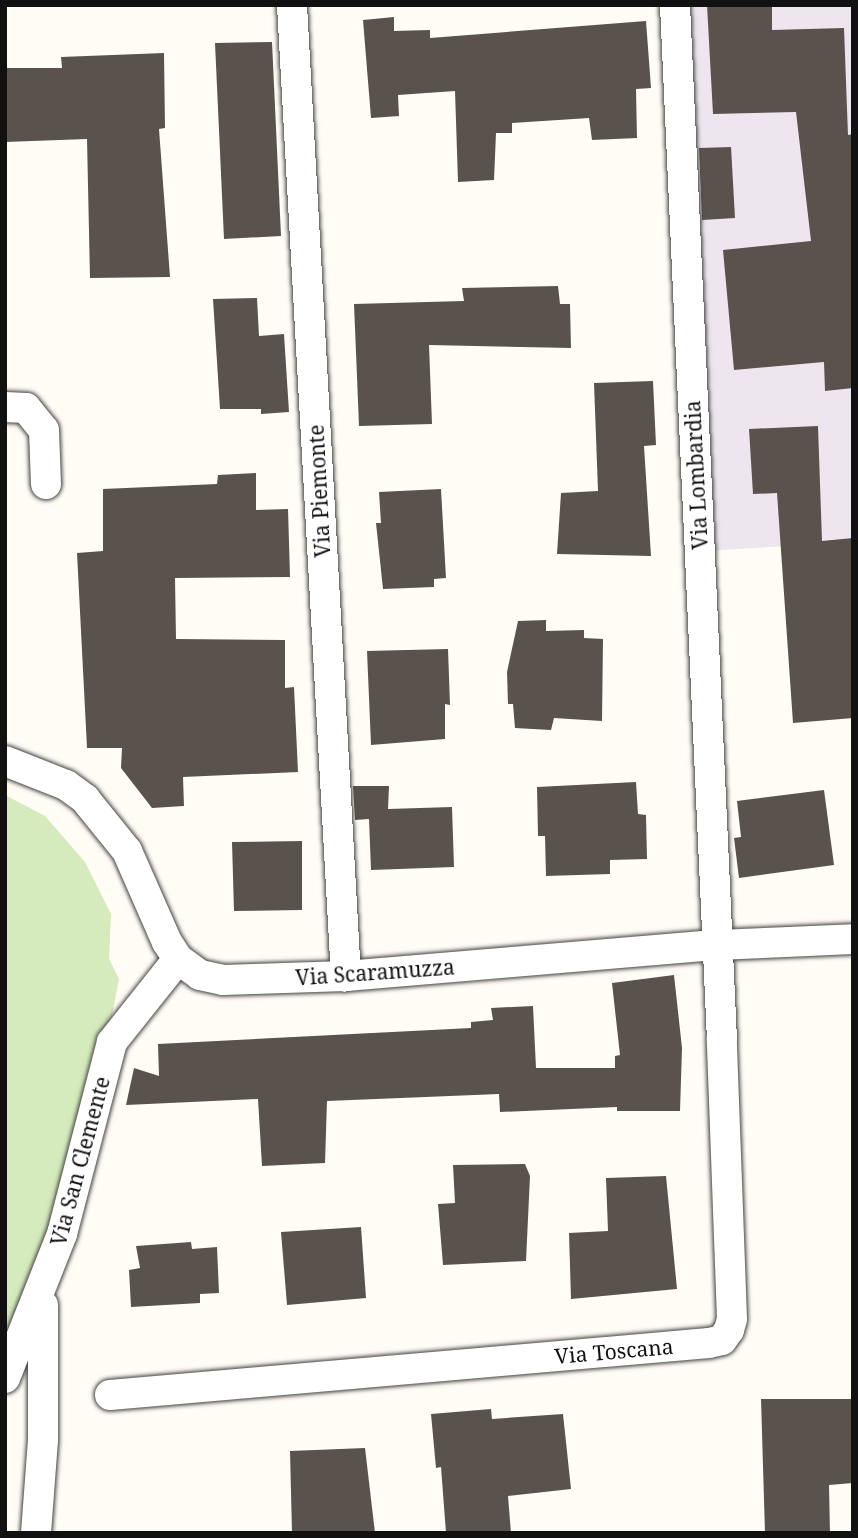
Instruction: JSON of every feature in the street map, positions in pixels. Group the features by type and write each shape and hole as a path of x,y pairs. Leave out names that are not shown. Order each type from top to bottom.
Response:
{"street":[{"name":"Via Piemonte","path":"292,5 346,976"},
{"name":"Via Lombardia","path":"675,5 718,945"},
{"path":"5,407 26,408 44,430 46,484"},
{"path":"5,761 66,785 106,823 127,851 178,959"},
{"name":"Via Scaramuzza","path":"178,959 200,975 223,980 346,976 718,945 853,939"},
{"name":"Via Toscana","path":"110,1395 722,1340 732,1319 718,945"},
{"name":"Via San Clemente","path":"5,1378 43,1287 72,1199 112,1042 178,959"},
{"path":"36,1533 43,1440 43,1287"}],"shaded area":[{"path":"682,5 853,5 853,542 704,551"}],"green space":[{"path":"5,795 45,816 85,862 111,914 109,959 119,979 89,1136 5,1371"}],"building":[{"path":"707,5 772,5 772,30 844,28 848,135 853,134 853,388 825,391 824,362 734,370 723,250 811,241 796,112 713,114"},
{"path":"394,17 394,31 430,30 430,38 646,21 651,88 636,89 637,138 592,140 589,118 512,123 512,133 496,133 494,180 458,182 455,91 398,95 399,116 371,118 363,20"},
{"path":"272,42 281,236 224,239 215,43"},
{"path":"164,53 165,128 159,129 170,277 90,278 87,139 5,142 5,68 62,68 61,57"},
{"path":"731,147 735,218 702,220 699,148"},
{"path":"558,286 560,304 570,304 571,348 429,345 432,424 359,426 354,304 464,301 462,288"},
{"path":"257,298 259,336 284,334 289,412 261,414 261,409 220,409 213,299"},
{"path":"653,381 656,445 644,446 651,556 557,554 561,493 598,491 594,383"},
{"path":"818,426 822,541 853,538 853,718 793,723 777,493 753,494 749,429"},
{"path":"256,473 256,510 288,509 290,577 175,578 176,639 285,640 285,688 294,687 298,772 183,777 184,806 152,808 121,768 122,748 87,748 77,553 103,551 103,489 217,484 218,475"},
{"path":"441,489 446,578 434,579 434,587 383,589 376,523 381,523 379,492"},
{"path":"546,620 546,631 584,630 584,638 603,639 602,721 554,718 551,730 515,728 513,704 508,704 507,672 518,621"},
{"path":"448,649 450,705 445,704 445,739 371,745 367,651"},
{"path":"636,782 638,814 646,815 647,859 610,860 610,874 546,876 545,836 538,836 537,787"},
{"path":"353,786 389,786 388,809 452,807 454,867 371,870 369,819 355,820"},
{"path":"824,790 834,865 739,878 734,838 741,837 737,801"},
{"path":"302,841 302,910 234,911 232,842"},
{"path":"674,975 682,1048 680,1111 617,1111 617,1107 500,1112 499,1094 327,1101 325,1163 262,1166 258,1099 126,1105 134,1068 159,1076 158,1044 471,1028 471,1022 493,1020 491,1008 533,1006 536,1068 615,1068 615,1056 620,1055 612,983"},
{"path":"525,1164 530,1176 526,1261 443,1265 438,1204 455,1203 453,1165"},
{"path":"666,1176 677,1289 571,1299 569,1233 608,1231 606,1178"},
{"path":"361,1227 366,1298 287,1305 281,1232"},
{"path":"191,1242 192,1249 217,1247 219,1293 200,1294 200,1303 131,1307 129,1270 140,1268 136,1246"},
{"path":"761,1399 853,1399 853,1483 829,1485 830,1533 765,1533"},
{"path":"491,1409 492,1419 563,1414 571,1489 508,1496 511,1533 446,1533 441,1467 436,1468 431,1414"},
{"path":"365,1448 375,1533 292,1533 290,1451"}]}
